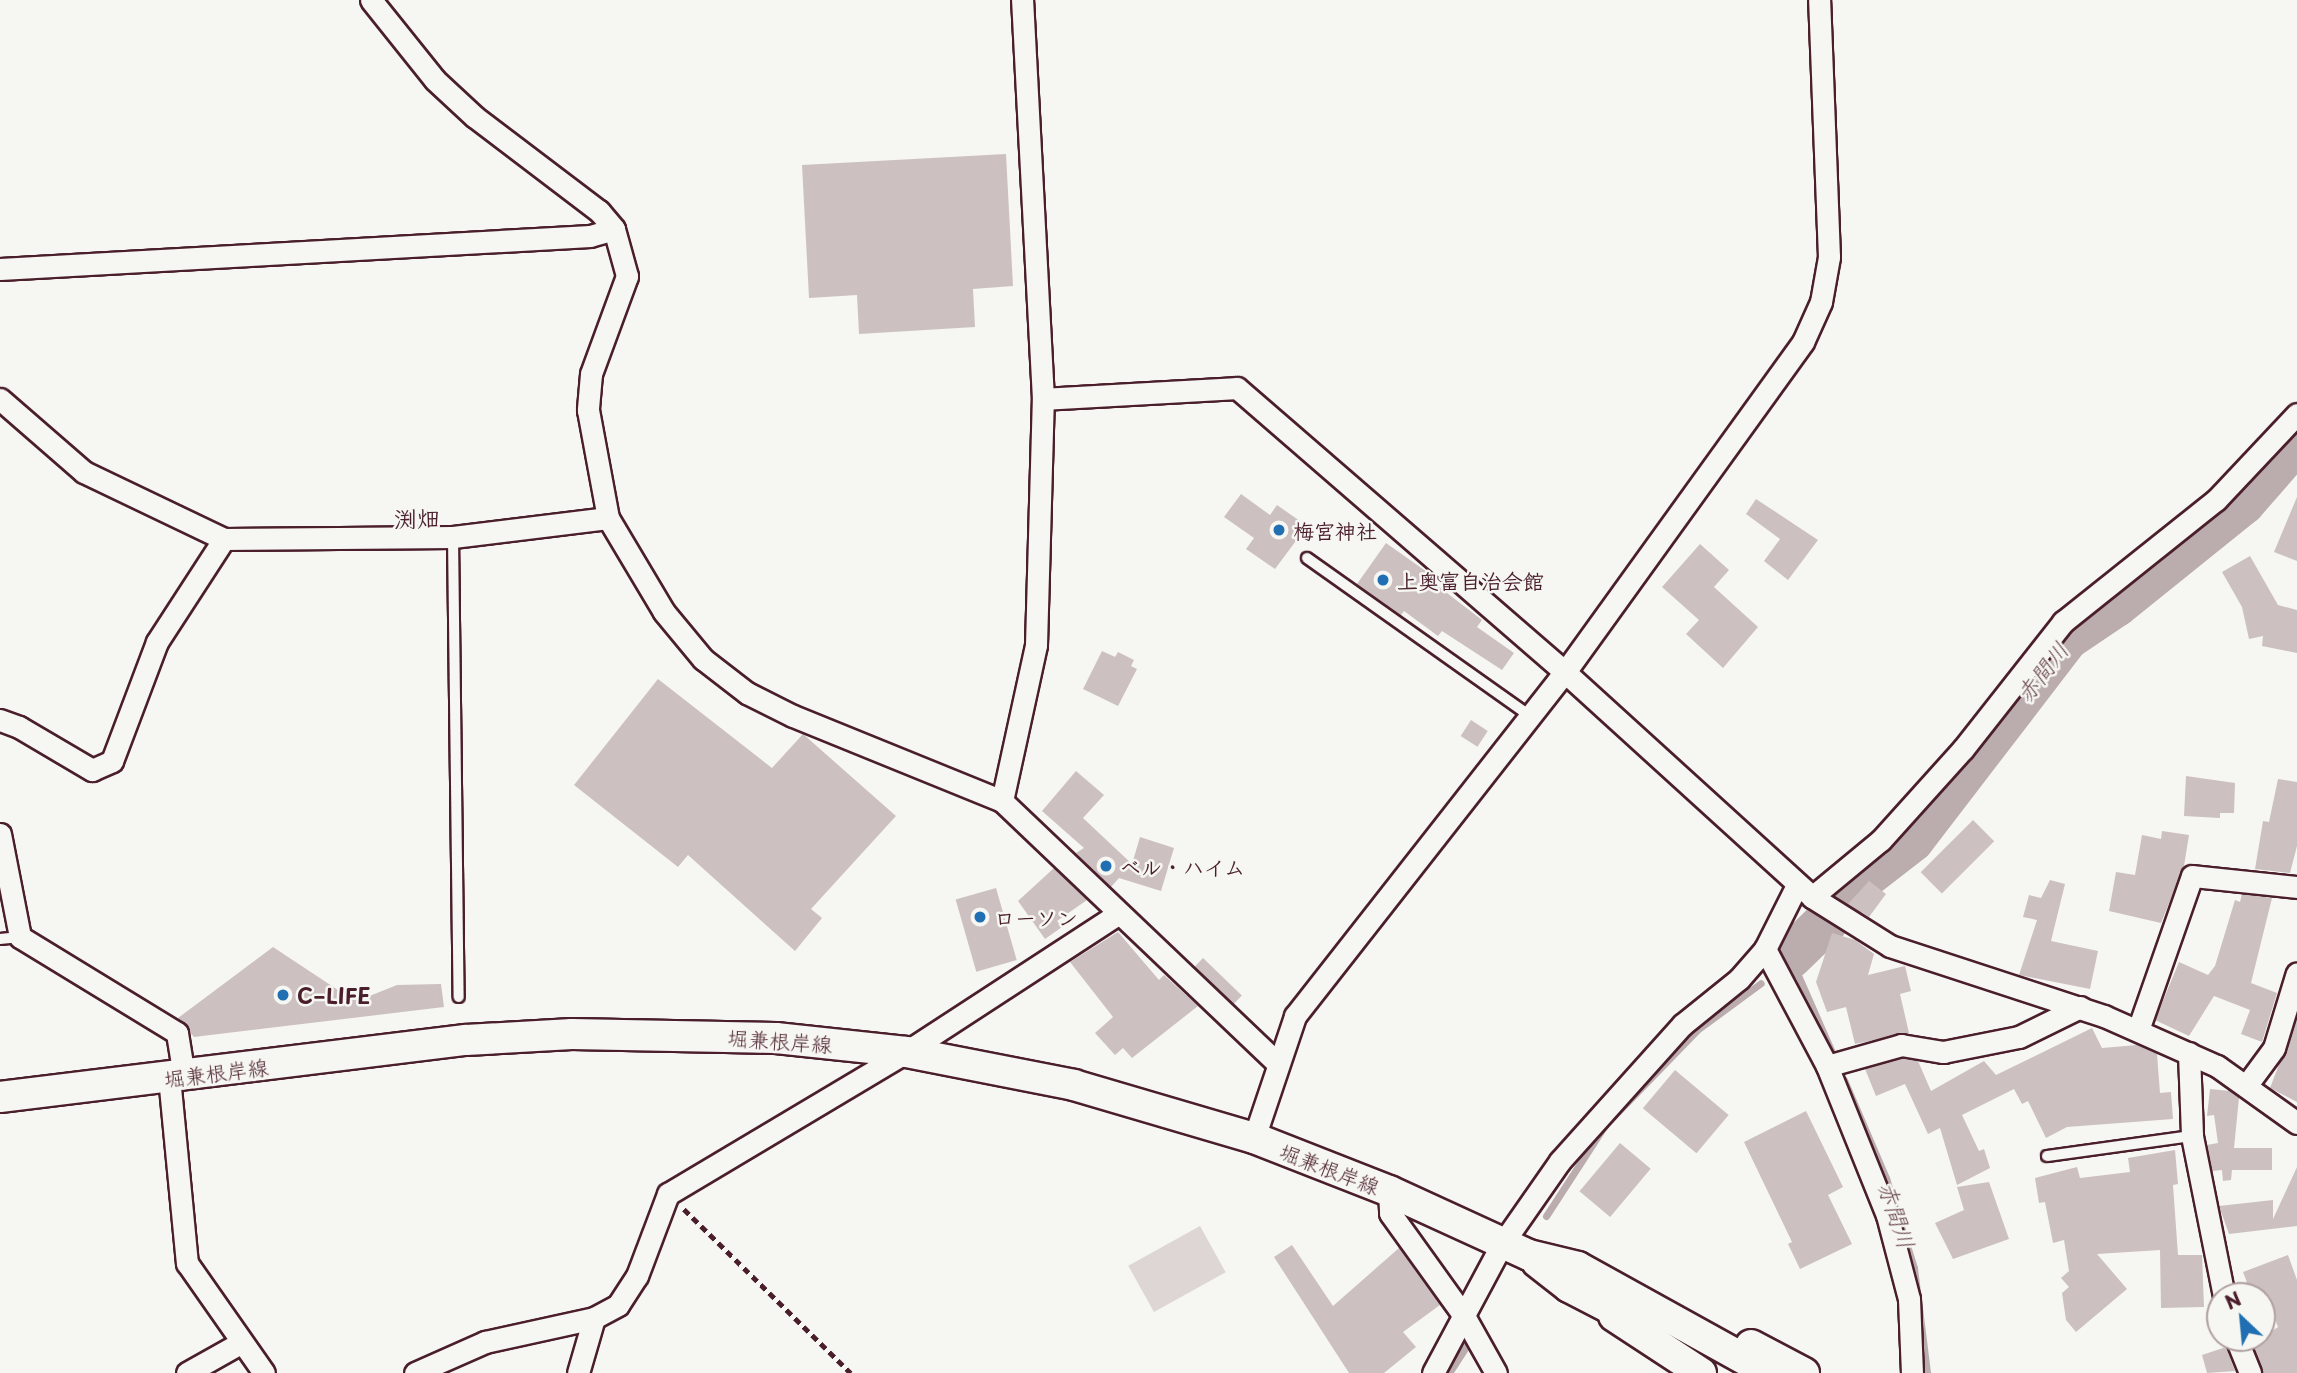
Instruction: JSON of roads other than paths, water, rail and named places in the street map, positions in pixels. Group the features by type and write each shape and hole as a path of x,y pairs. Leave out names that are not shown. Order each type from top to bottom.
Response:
{"main road":[{"name":"堀兼根岸線","path":"0,1097 466,1040 572,1034 776,1038 905,1052 1074,1084 1254,1138 1389,1191 1574,1277 1769,1373"},
{"name":"堀兼根岸線","path":"1574,1277 1701,1373"},
{"name":"堀兼根岸線","path":"1574,1277 1735,1373"},
{"name":"堀兼根岸線","path":"1574,1277 1804,1373"}],"street":[{"path":"371,0 435,80 475,117 599,211 614,229 627,276 591,374 588,410 608,518 664,612 703,659 747,693 1002,801 1116,915 1276,1062"},
{"path":"1002,801 1036,645 1043,399 1021,0"},
{"path":"1254,1138 1276,1062 1295,1016 1565,672 1803,342 1821,302 1829,257 1818,0"},
{"path":"0,269 590,236 614,229"},
{"path":"1043,399 1237,388 1565,672 1805,891 1890,946 2080,1007 2189,1053 2246,1086 2297,1123"},
{"path":"0,399 84,472 224,539 453,537 608,518"},
{"path":"1433,1373 1472,1329 1516,1250 1560,1161 1628,1080 1682,1025 1739,979 1765,949 1805,891 1881,840 1962,749 2063,622 2216,500 2297,414"},
{"path":"0,720 92,770 112,761 157,642 224,539"},
{"path":"0,834 10,938 177,1033 187,1263 264,1373"},
{"path":"2138,1030 2192,876 2297,887"},
{"path":"415,1373 485,1342 594,1318 618,1305 637,1276 668,1194 905,1052 1116,915"},
{"path":"1765,949 1836,1061 1887,1215 1909,1299 1912,1373"},
{"path":"2246,1086 2274,1048 2297,973"},
{"path":"1836,1061 1901,1045 1943,1052 2019,1037 2080,1007"},
{"path":"2189,1053 2192,1136 2221,1282"},
{"path":"1389,1191 1390,1213 1472,1329 1496,1373"},
{"path":"578,1373 594,1318"},
{"path":"187,1373 243,1342"},
{"path":"2242,1352 2250,1373"}],"lane":[{"path":"453,537 459,997"},
{"path":"1307,558 1529,715"},
{"path":"2047,1156 2192,1136"}],"waterway":[{"name":"赤間川","path":"1843,899 1854,885 1912,840 2067,638 2116,605 2243,503 2297,441"},
{"name":"赤間川","path":"1790,957 1826,922"},
{"name":"赤間川","path":"1790,957 1835,1059"},
{"path":"1546,1216 1605,1125 1697,1030 1761,983"},
{"name":"赤間川","path":"1844,1080 1886,1178 1914,1268 1927,1373"},
{"path":"1449,1373 1468,1344"}],"place":[{"name":"梅宮神社","path":"1279,530"},
{"name":"上奥富自治会館","path":"1383,580"},
{"name":"ベル・ハイム","path":"1106,866"},
{"name":"ローソン","path":"980,917"},
{"name":"C−LIFE","path":"283,995"}],"district":[{"name":"渕畑","path":"417,518"}]}
